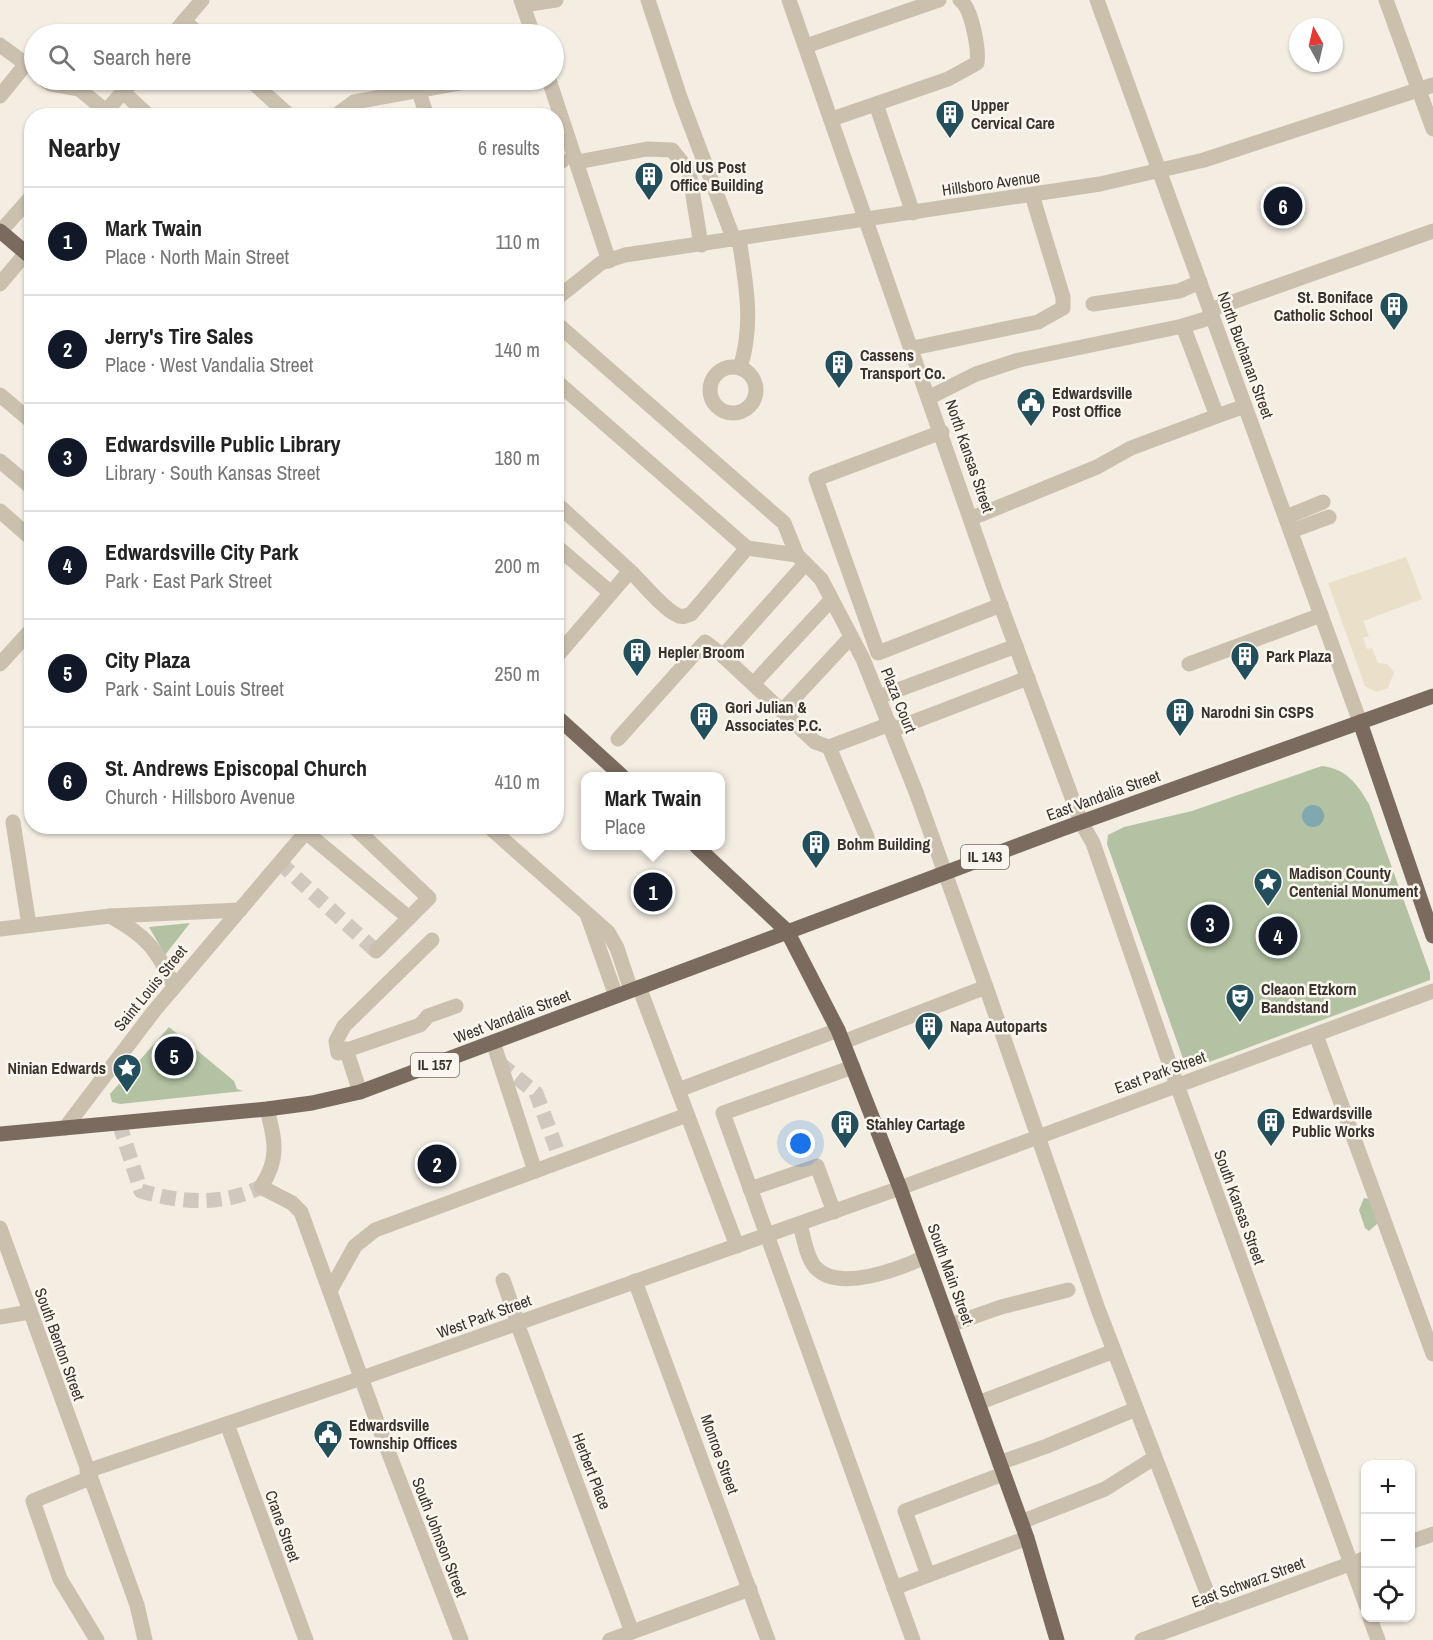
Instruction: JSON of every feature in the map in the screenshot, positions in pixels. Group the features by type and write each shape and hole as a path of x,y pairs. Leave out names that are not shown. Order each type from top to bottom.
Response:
{"main road":[{"path":"0,232 24,251"},
{"name":"East Vandalia Street","path":"787,931 1081,822 1433,696"},
{"path":"564,723 617,772"},
{"path":"1360,723 1433,936"},
{"name":"South Main Street","path":"700,850 787,931 840,1036 900,1188 1027,1538 1057,1640"},
{"name":"West Vandalia Street","path":"65,1128 267,1109 355,1093 787,931"},
{"name":"IL 157","path":"0,1134 65,1128"}],"street":[{"path":"181,24 202,0"},
{"path":"530,24 522,2 556,0"},
{"path":"648,0 681,100 737,240 750,314 748,343 740,368"},
{"name":"North Kansas Street","path":"789,0 913,348 1001,605 1081,822"},
{"path":"806,46 939,0"},
{"path":"832,119 948,79 976,63 974,28 964,3 960,0"},
{"name":"North Buchanan Street","path":"1097,0 1360,723"},
{"path":"1386,0 1426,88 1433,129"},
{"path":"184,21 187,24"},
{"path":"0,45 24,63"},
{"path":"0,96 24,74"},
{"name":"Hillsboro Avenue","path":"564,292 586,273 625,255 1032,195 1159,171 1204,160 1426,88"},
{"path":"80,90 99,108"},
{"path":"260,90 281,108"},
{"path":"346,108 354,102 413,90"},
{"path":"418,90 424,108"},
{"path":"551,90 554,108"},
{"path":"109,108 123,92 140,108"},
{"path":"876,104 913,213"},
{"path":"609,261 565,162 647,149 672,150 688,171 700,244"},
{"path":"913,348 1038,322 1063,308 1064,297 1032,195"},
{"path":"0,232 24,205"},
{"path":"930,397 976,374 1019,360 1183,326 1211,313 1433,231"},
{"path":"0,284 24,260"},
{"path":"1093,304 1179,291 1200,282"},
{"path":"1183,326 1217,416"},
{"name":"Plaza Court","path":"564,330 784,524 801,560 820,579 863,659 945,872 1114,1351 1215,1613"},
{"path":"564,388 747,548 801,560 723,656"},
{"path":"0,395 24,415"},
{"path":"972,518 1097,467 1131,448 1245,406"},
{"path":"878,652 816,479 942,432"},
{"path":"0,461 24,481"},
{"path":"1288,524 1323,502"},
{"path":"564,510 678,616 684,617 696,609 747,548"},
{"path":"0,512 24,532"},
{"path":"1288,524 1329,517"},
{"path":"564,553 611,593"},
{"path":"564,648 630,571"},
{"path":"753,684 831,600"},
{"path":"863,659 1001,605"},
{"path":"1189,664 1321,615"},
{"path":"782,711 851,637"},
{"path":"0,664 24,638"},
{"path":"618,739 705,642 815,742 829,747 1028,678"},
{"path":"879,697 1016,646"},
{"path":"829,747 867,837"},
{"path":"14,822 29,925"},
{"name":"South Kansas Street","path":"1081,822 1093,843 1177,1085 1358,1560 1361,1579"},
{"name":"Saint Louis Street","path":"65,1128 174,986 304,834"},
{"path":"314,834 409,918"},
{"path":"361,834 429,898 376,951"},
{"path":"497,834 608,932 635,988 678,1090 737,1246"},
{"path":"0,929 110,916 240,910"},
{"path":"110,916 147,939 160,956 174,986"},
{"path":"593,920 615,996"},
{"path":"355,1093 342,1051 336,1041 344,1026 432,940"},
{"path":"678,1090 986,987"},
{"name":"East Park Street","path":"900,1188 1433,991"},
{"path":"342,1051 420,1025 428,1016 456,1006"},
{"path":"1316,1035 1433,1354"},
{"path":"493,1042 536,1171"},
{"path":"853,1067 723,1113 913,1640"},
{"name":"South Johnson Street","path":"267,1109 275,1146 274,1163 261,1187 292,1203 301,1212 461,1640"},
{"path":"331,1289 355,1246 375,1230 687,1115"},
{"path":"750,1190 818,1166 834,1212"},
{"name":"West Park Street","path":"88,1475 900,1188"},
{"path":"800,1224 814,1267 826,1275 843,1280 876,1275 925,1257"},
{"name":"South Benton Street","path":"0,1228 136,1605 146,1640"},
{"name":"Monroe Street","path":"635,1281 768,1640"},
{"name":"Herbert Place","path":"499,1282 632,1632"},
{"path":"950,1325 1001,1307 1068,1290"},
{"path":"0,1317 29,1312"},
{"path":"978,1403 1114,1351"},
{"path":"928,1575 905,1511 1047,1446 1136,1409"},
{"name":"Crane Street","path":"227,1424 306,1640"},
{"path":"1021,1522 1105,1489 1154,1458"},
{"path":"88,1475 33,1501 60,1579 97,1640"},
{"path":"1415,1540 1433,1534"},
{"path":"894,1588 1027,1538"},
{"name":"East Schwarz Street","path":"1142,1640 1358,1560"},
{"path":"610,1640 750,1589"},
{"path":"1372,1622 1378,1640"}],"green space":[{"path":"1322,766 1345,774 1369,804 1430,973 1430,980 1193,1068 1186,1067 1107,844 1108,835 1124,827 1192,811"},
{"path":"190,923 165,955 149,927"},
{"path":"169,1027 234,1081 237,1089 243,1091 120,1104 112,1102 110,1094"},
{"path":"1364,1198 1370,1199 1378,1223 1369,1231 1365,1228 1359,1210"}],"shaded area":[{"path":"1406,557 1422,599 1363,621 1369,636 1363,638 1367,649 1372,648 1378,663 1387,664 1394,672 1388,688 1376,692 1365,686 1328,583"}],"water":[{"path":"1309,805 1317,805 1324,812 1324,820 1317,827 1309,827 1302,820 1302,812"}],"tunnel":[{"path":"279,862 376,951"},
{"path":"499,1063 536,1093 561,1161"},
{"path":"119,1123 141,1191 172,1198 202,1201 232,1197 261,1187"}],"place":[{"name":"Upper Cervical Care","path":"950,140"},
{"name":"Old US Post Office Building","path":"649,202"},
{"name":"St. Andrews Episcopal Church","path":"1283,206"},
{"name":"St. Boniface Catholic School","path":"1394,332"},
{"name":"Cassens Transport Co.","path":"839,390"},
{"name":"Edwardsville Post Office","path":"1031,428"},
{"name":"Hepler Broom","path":"637,678"},
{"name":"Park Plaza","path":"1245,682"},
{"name":"Narodni Sin CSPS","path":"1180,738"},
{"name":"Gori Julian & Associates P.C.","path":"704,742"},
{"name":"Bohm Building","path":"816,870"},
{"name":"Mark Twain","path":"653,892"},
{"name":"Madison County Centenial Monument","path":"1268,908"},
{"name":"Edwardsville Public Library","path":"1210,924"},
{"name":"Edwardsville City Park","path":"1278,936"},
{"name":"Cleaon Etzkorn Bandstand","path":"1240,1024"},
{"name":"Napa Autoparts","path":"929,1052"},
{"name":"City Plaza","path":"174,1056"},
{"name":"Ninian Edwards","path":"127,1094"},
{"name":"Edwardsville Public Works","path":"1271,1148"},
{"name":"Stahley Cartage","path":"845,1150"},
{"name":"Jerry's Tire Sales","path":"437,1164"},
{"name":"Edwardsville Township Offices","path":"328,1460"}]}
